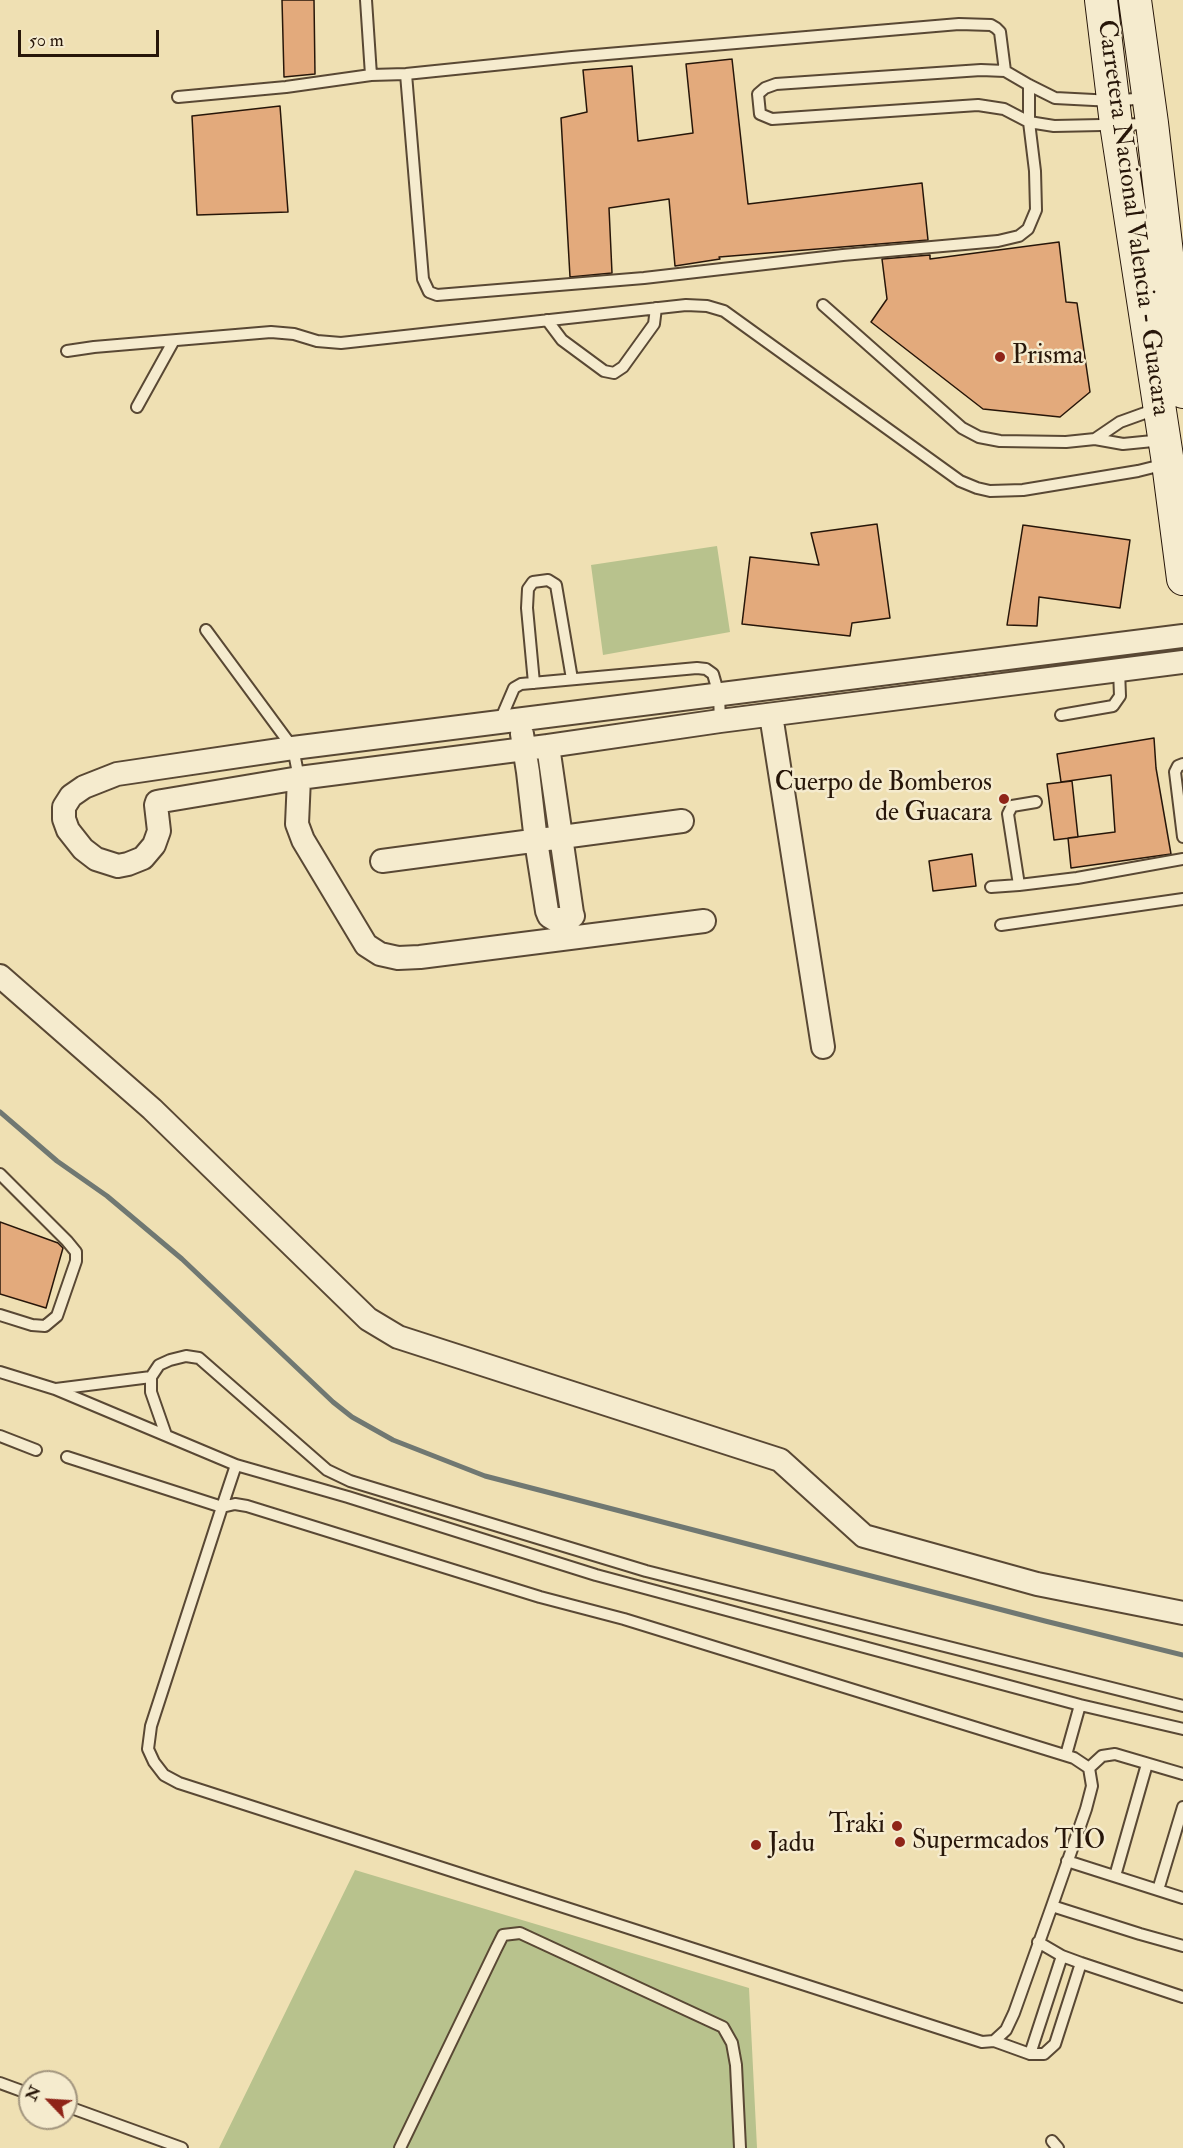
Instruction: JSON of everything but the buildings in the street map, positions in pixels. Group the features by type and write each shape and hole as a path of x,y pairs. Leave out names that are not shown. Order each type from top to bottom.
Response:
{"main road":[{"name":"Carretera Nacional Valencia - Guacara","path":"1101,0 1114,113 1171,400"},
{"name":"Carretera Nacional Valencia - Guacara","path":"1135,0 1150,110 1171,400 1166,452 1183,579"}],"street":[{"path":"1183,636 294,748 117,774 84,786 71,796 64,807 64,819 68,830 83,849 96,859 118,866 143,858 154,845 159,831 156,805 158,802 299,778 1183,662"},
{"path":"771,716 823,1047"},
{"path":"509,722 524,749 547,911 554,919 568,920 573,916 548,747"},
{"path":"299,778 297,824 303,840 366,945 380,954 398,958 420,957 704,921"},
{"path":"382,861 682,821"},
{"path":"0,976 152,1109 368,1319 398,1337 780,1460 864,1536 1036,1584 1183,1612"}],"lane":[{"path":"366,0 371,75"},
{"path":"178,97 286,87 371,75 406,74 572,57 959,24 990,25 996,28 1000,32 1005,70"},
{"path":"1150,110 1114,113 1054,126 1029,122 1004,109 978,105 772,119 760,114 758,94 765,88 776,84 1005,70 1055,98 1114,113 1150,110"},
{"path":"406,74 423,279 429,292 437,295 644,279 843,255 999,241 1019,236 1028,229 1036,210 1035,171 1029,122 1029,85"},
{"path":"67,351 280,332 317,341 341,343 697,304 724,311 960,481 977,489 1023,490 1138,471 1166,452"},
{"path":"823,305 970,433 989,440 1000,441 1066,442 1095,439 1166,452"},
{"path":"547,320 562,340 604,371 614,373 623,367 654,324 656,308"},
{"path":"137,407 173,342"},
{"path":"1095,439 1120,423 1171,400"},
{"path":"534,683 527,609 528,589 533,582 548,580 556,585 572,679"},
{"path":"206,630 294,748 299,778"},
{"path":"509,722 514,688 521,684 706,669 713,674 718,695 720,721"},
{"path":"1061,715 1113,706 1120,696 1119,670"},
{"path":"1183,764 1178,766 1175,772 1183,837"},
{"path":"1019,885 1008,814 1012,806 1036,802"},
{"path":"991,887 1077,878 1183,859"},
{"path":"1001,925 1183,899"},
{"path":"0,1174 67,1240 76,1252 76,1261 57,1316 45,1326 32,1326 0,1315"},
{"path":"166,1435 155,1408 151,1392 151,1377 159,1365 170,1360 186,1356 199,1358 327,1470 350,1481 646,1571 1183,1706"},
{"path":"0,1371 55,1389 236,1465 348,1497 596,1575 1080,1705 1183,1728"},
{"path":"55,1389 151,1377"},
{"path":"0,1436 36,1450"},
{"path":"68,1457 222,1507 235,1504 247,1506 1074,1758 1089,1768 1092,1786 1086,1809 1014,2013 1006,2030 994,2041"},
{"path":"236,1465 151,1726 148,1749 164,1775 190,1786 794,1983 975,2041 994,2041 1030,2054 1044,2054 1055,2044 1081,1964"},
{"path":"1066,1755 1080,1705"},
{"path":"1089,1768 1102,1756 1115,1754 1183,1774"},
{"path":"1115,1876 1147,1764"},
{"path":"1158,1890 1183,1807"},
{"path":"1067,1861 1183,1898"},
{"path":"1052,1906 1183,1946"},
{"path":"400,2148 499,1942 503,1935 520,1933 723,2027 732,2043 736,2064 740,2148"},
{"path":"1038,1942 1081,1964 1183,1997"},
{"path":"1030,2054 1062,1956"},
{"path":"0,2083 18,2090"},
{"path":"78,2110 183,2148"}],"green space":[{"path":"717,546 730,632 603,655 591,565"},
{"path":"355,1870 749,1988 757,2148 219,2148"}],"waterway":[{"path":"0,1112 57,1161 107,1196 182,1259 333,1402 352,1417 393,1440 485,1476 1183,1655"}],"place":[{"name":"Prisma","path":"1000,357"},
{"name":"Cuerpo de Bomberos de Guacara","path":"1004,799"},
{"name":"Traki","path":"897,1826"},
{"name":"Supermcados TIO","path":"900,1842"},
{"name":"Jadu","path":"756,1845"}]}
